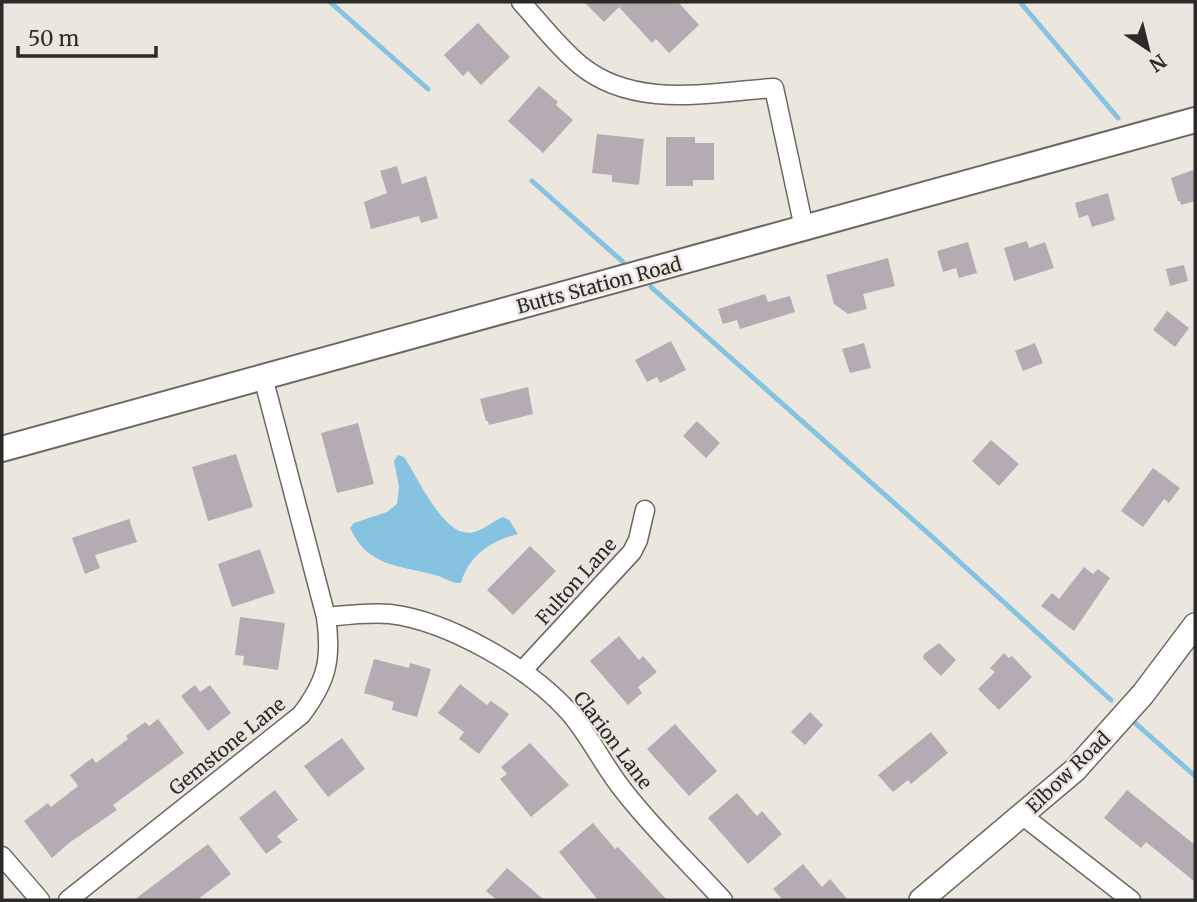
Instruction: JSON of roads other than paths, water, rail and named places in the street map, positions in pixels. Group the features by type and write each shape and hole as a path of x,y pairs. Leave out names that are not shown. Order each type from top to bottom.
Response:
{"main road":[{"name":"Butts Station Road","path":"2,449 1195,120"}],"street":[{"path":"520,2 580,65 604,81 626,90 648,94 674,94 774,88 804,228"},
{"name":"Gemstone Lane","path":"68,900 301,715 316,696 325,675 330,642 326,617 263,377"},
{"name":"Fulton Lane","path":"522,671 632,552 638,540 645,510"},
{"name":"Clarion Lane","path":"326,617 365,613 409,618 431,624 475,644 522,671 567,710 624,792 723,900"},
{"name":"Elbow Road","path":"921,900 1023,816 1096,749 1143,694 1195,625"},
{"path":"1023,816 1131,900"},
{"path":"2,856 40,900"}],"water":[{"path":"398,455 404,457 433,505 453,527 463,532 474,532 503,517 509,520 518,534 490,545 475,557 461,583 397,566 375,557 357,541 350,528 354,523 387,512 397,504 399,487 394,461"}],"waterway":[{"path":"330,2 428,89"},
{"path":"1020,2 1118,118"},
{"path":"532,181 623,262"},
{"path":"651,287 1111,700"},
{"path":"1134,722 1195,776"}]}
